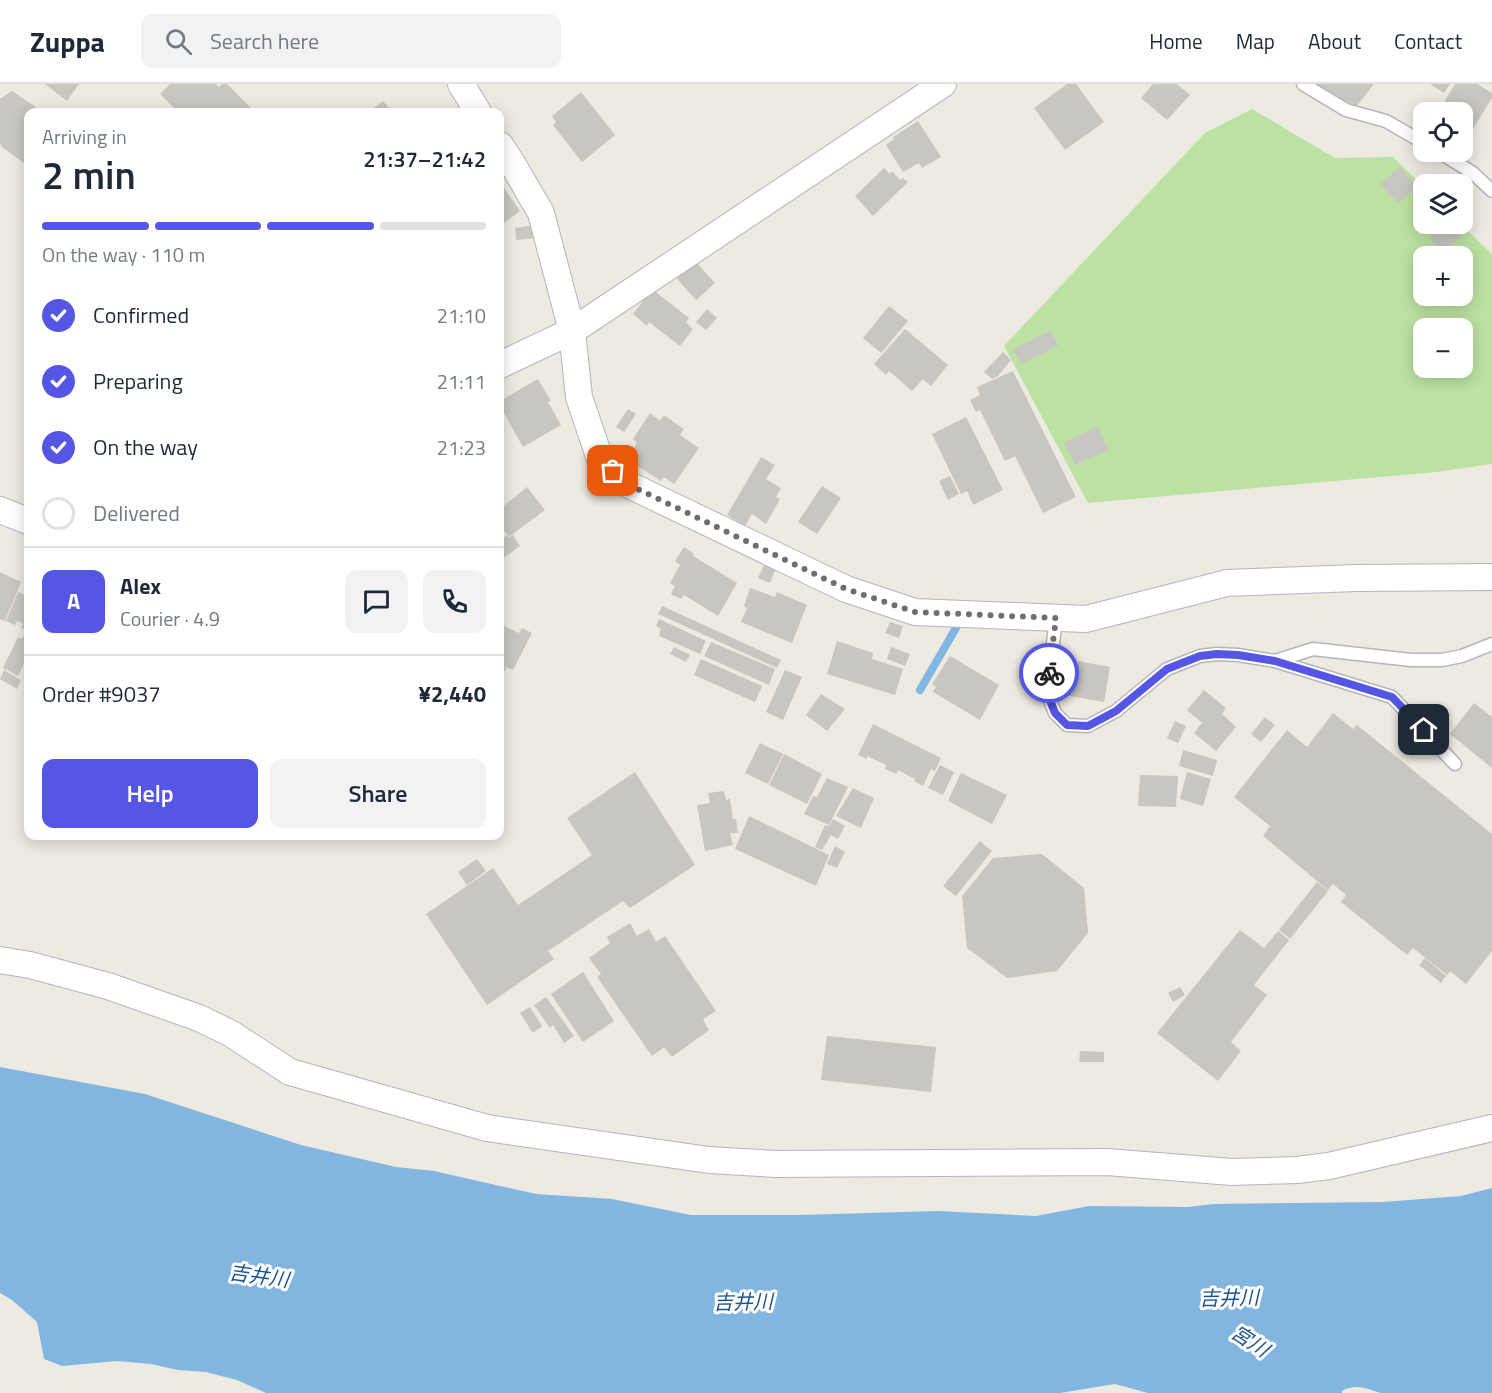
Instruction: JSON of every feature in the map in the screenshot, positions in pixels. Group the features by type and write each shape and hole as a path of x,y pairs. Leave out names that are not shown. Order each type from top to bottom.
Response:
{"street":[{"path":"460,84 475,108"},
{"path":"504,363 572,331 943,84"},
{"path":"504,151 541,213 572,331 579,397 600,459 625,483 846,589 915,612 1086,620 1227,583 1356,578 1492,577"},
{"path":"0,510 24,519"},
{"path":"0,960 30,965 108,986 199,1018 230,1034 290,1072 487,1128 709,1160 776,1164 1107,1162 1233,1172 1297,1170 1329,1166 1492,1128"}],"lane":[{"path":"1303,84 1346,110 1386,121 1413,137"},
{"path":"1455,162 1473,173 1492,191"},
{"path":"1056,618 1047,693 1055,713 1067,725 1088,726 1116,711 1167,669 1200,656 1238,655 1275,661 1392,697 1455,764"},
{"path":"1275,661 1313,648 1411,660 1442,660 1462,656 1492,644"}],"green space":[{"path":"1252,109 1335,158 1393,157 1413,176 1413,234 1471,234 1492,254 1492,464 1436,472 1088,503 1004,346 1205,133"}],"water":[{"path":"0,1067 145,1094 301,1145 396,1167 434,1171 536,1194 612,1199 691,1215 938,1211 1036,1216 1089,1206 1188,1207 1214,1204 1383,1202 1461,1196 1492,1188 1492,1393 1381,1393 1366,1388 1352,1387 1342,1393 1148,1393 1115,1384 1060,1393 266,1393 237,1380 206,1372 178,1370 151,1364 117,1361 62,1366 44,1359 37,1322 12,1300 0,1293"}],"building":[{"path":"45,84 79,84 67,101"},
{"path":"170,84 216,84 219,87 227,84 251,108 174,108 160,94"},
{"path":"1067,84 1076,84 1104,122 1065,150 1034,108"},
{"path":"1153,84 1177,84 1190,95 1167,120 1141,98"},
{"path":"1316,84 1374,84 1356,107"},
{"path":"1430,84 1450,84 1444,93"},
{"path":"1455,84 1477,84 1492,93 1492,98 1473,129 1473,102 1444,102"},
{"path":"12,91 37,108 24,108 24,163 0,143 0,99"},
{"path":"581,92 615,135 582,162 553,125 556,122 552,116"},
{"path":"383,101 389,108 373,108"},
{"path":"918,121 941,157 922,168 919,163 903,172 886,145 894,139 893,137"},
{"path":"1400,167 1413,182 1413,190 1398,203 1380,184"},
{"path":"884,168 890,174 892,171 900,180 903,178 908,182 873,216 855,196"},
{"path":"504,188 520,211 504,223"},
{"path":"535,225 537,238 516,240 515,228"},
{"path":"1434,234 1458,234 1461,237 1450,246 1436,246 1429,238"},
{"path":"695,261 715,283 696,300 677,279"},
{"path":"652,289 689,318 686,322 693,329 680,346 649,322 647,326 633,314"},
{"path":"889,306 908,321 881,353 863,338"},
{"path":"707,309 717,318 706,330 696,322"},
{"path":"905,329 948,365 931,386 923,379 912,391 889,371 886,375 874,364"},
{"path":"1051,330 1058,346 1021,364 1013,349"},
{"path":"1003,352 1011,360 998,376 992,379 984,372"},
{"path":"1013,371 1076,497 1043,513 1015,456 1005,461 980,410 976,412 970,400 980,395 977,387"},
{"path":"538,379 561,425 523,447 504,413 504,399"},
{"path":"628,409 636,414 624,432 616,427"},
{"path":"650,413 660,421 664,415 684,429 680,435 699,448 674,484 664,477 661,481 636,465 639,460 630,454 637,443 633,439"},
{"path":"966,417 1003,490 973,505 967,491 961,494 932,434"},
{"path":"1098,426 1108,450 1075,465 1064,443"},
{"path":"761,457 775,465 766,479 781,488 776,497 780,499 766,524 752,514 745,526 727,515"},
{"path":"950,476 959,494 948,500 939,481"},
{"path":"822,486 841,498 817,534 798,522"},
{"path":"527,487 545,510 509,537 504,530 504,506"},
{"path":"513,535 520,546 504,558 504,538"},
{"path":"684,547 694,554 693,556 737,583 718,616 684,595 681,599 671,594 675,586 670,583 680,565 675,561"},
{"path":"766,561 777,566 770,583 758,578"},
{"path":"0,572 21,582 5,621 0,619"},
{"path":"750,588 775,597 777,592 807,605 792,643 741,622 747,608 744,606"},
{"path":"18,592 24,594 24,629 21,628 23,624 17,621 15,625 6,621"},
{"path":"662,606 781,660 777,668 658,614"},
{"path":"659,619 706,641 700,654 659,636 661,629 656,626"},
{"path":"890,622 903,626 899,638 885,633"},
{"path":"504,626 519,633 522,628 532,633 513,670 506,667 505,671"},
{"path":"23,636 24,663 18,676 3,668 18,637 22,639"},
{"path":"837,641 873,653 872,659 903,669 895,695 827,674"},
{"path":"711,642 775,669 769,685 704,656"},
{"path":"674,647 690,655 686,662 670,654"},
{"path":"891,647 910,654 905,666 887,659"},
{"path":"950,656 999,685 980,720 933,692 936,687 932,684"},
{"path":"701,659 762,686 755,702 694,675"},
{"path":"1078,661 1110,667 1104,702 1059,694 1066,665 1077,667"},
{"path":"4,670 21,680 17,689 0,679"},
{"path":"785,670 802,677 783,720 766,712"},
{"path":"1204,690 1226,708 1222,714 1236,727 1216,751 1194,733 1202,723 1187,710"},
{"path":"821,694 845,709 827,731 806,715"},
{"path":"1474,703 1492,717 1492,768 1450,734"},
{"path":"1333,713 1353,729 1357,725 1492,834 1492,951 1466,984 1450,971 1447,975 1413,948 1407,955 1341,902 1346,895 1333,884 1328,890 1263,836 1270,826 1234,797 1287,730 1307,747"},
{"path":"1265,717 1275,725 1261,742 1251,734"},
{"path":"1175,721 1186,726 1178,743 1167,738"},
{"path":"873,724 941,758 935,771 931,769 923,786 898,770 896,774 885,769 886,765 867,756 867,759 858,755"},
{"path":"760,743 783,754 768,784 745,773"},
{"path":"1183,750 1217,760 1213,776 1179,766"},
{"path":"784,754 822,774 807,804 769,785"},
{"path":"940,765 954,772 943,795 928,788"},
{"path":"635,772 695,865 630,908 623,901 548,951 554,959 487,1005 426,914 493,868 518,905 592,855 567,818"},
{"path":"1187,772 1211,779 1203,806 1180,799"},
{"path":"961,773 1007,795 992,824 948,801"},
{"path":"1140,775 1178,776 1176,807 1138,806"},
{"path":"827,778 848,787 829,825 804,814 813,796 817,797"},
{"path":"853,788 874,798 861,828 836,816"},
{"path":"724,791 726,800 730,799 738,833 730,833 733,845 705,851 697,805 710,803 708,793"},
{"path":"749,816 829,855 816,886 735,849"},
{"path":"833,819 845,826 838,839 831,835 822,850 815,847 825,825 829,826 827,830"},
{"path":"980,841 992,851 956,896 943,886"},
{"path":"835,846 845,852 837,868 827,864"},
{"path":"1042,854 1084,888 1088,933 1057,971 1007,978 967,948 962,896 993,858"},
{"path":"477,859 486,871 467,885 458,872"},
{"path":"1317,882 1328,891 1290,939 1279,930"},
{"path":"630,923 637,936 649,929 656,942 665,936 716,1011 703,1019 709,1030 672,1057 664,1047 652,1056 597,977 601,974 589,958 610,943 607,937"},
{"path":"1240,930 1264,948 1278,931 1289,940 1254,985 1267,995 1231,1042 1241,1051 1218,1081 1157,1033"},
{"path":"1425,958 1446,976 1441,983 1419,965"},
{"path":"583,972 614,1021 583,1042 551,994"},
{"path":"1180,987 1185,995 1173,1002 1168,993"},
{"path":"546,997 574,1036 564,1043 553,1025 550,1028 534,1005"},
{"path":"530,1007 542,1026 533,1033 520,1013"},
{"path":"827,1036 936,1047 931,1092 821,1080"},
{"path":"1080,1051 1104,1052 1104,1062 1079,1062"}],"waterway":[{"path":"920,690 956,628"}],"way so far":[{"path":"613,471 625,483 846,589 915,612 1056,618 1049,673"}],"route":[{"path":"1049,673 1047,693 1055,713 1067,725 1088,726 1116,711 1167,669 1200,656 1217,654 1275,661 1392,697 1424,730"}],"water label":[{"name":"吉井川","path":"259,1276"},
{"name":"吉井川","path":"1229,1298"},
{"name":"吉井川","path":"743,1302"},
{"name":"宮川","path":"1250,1341"}]}
